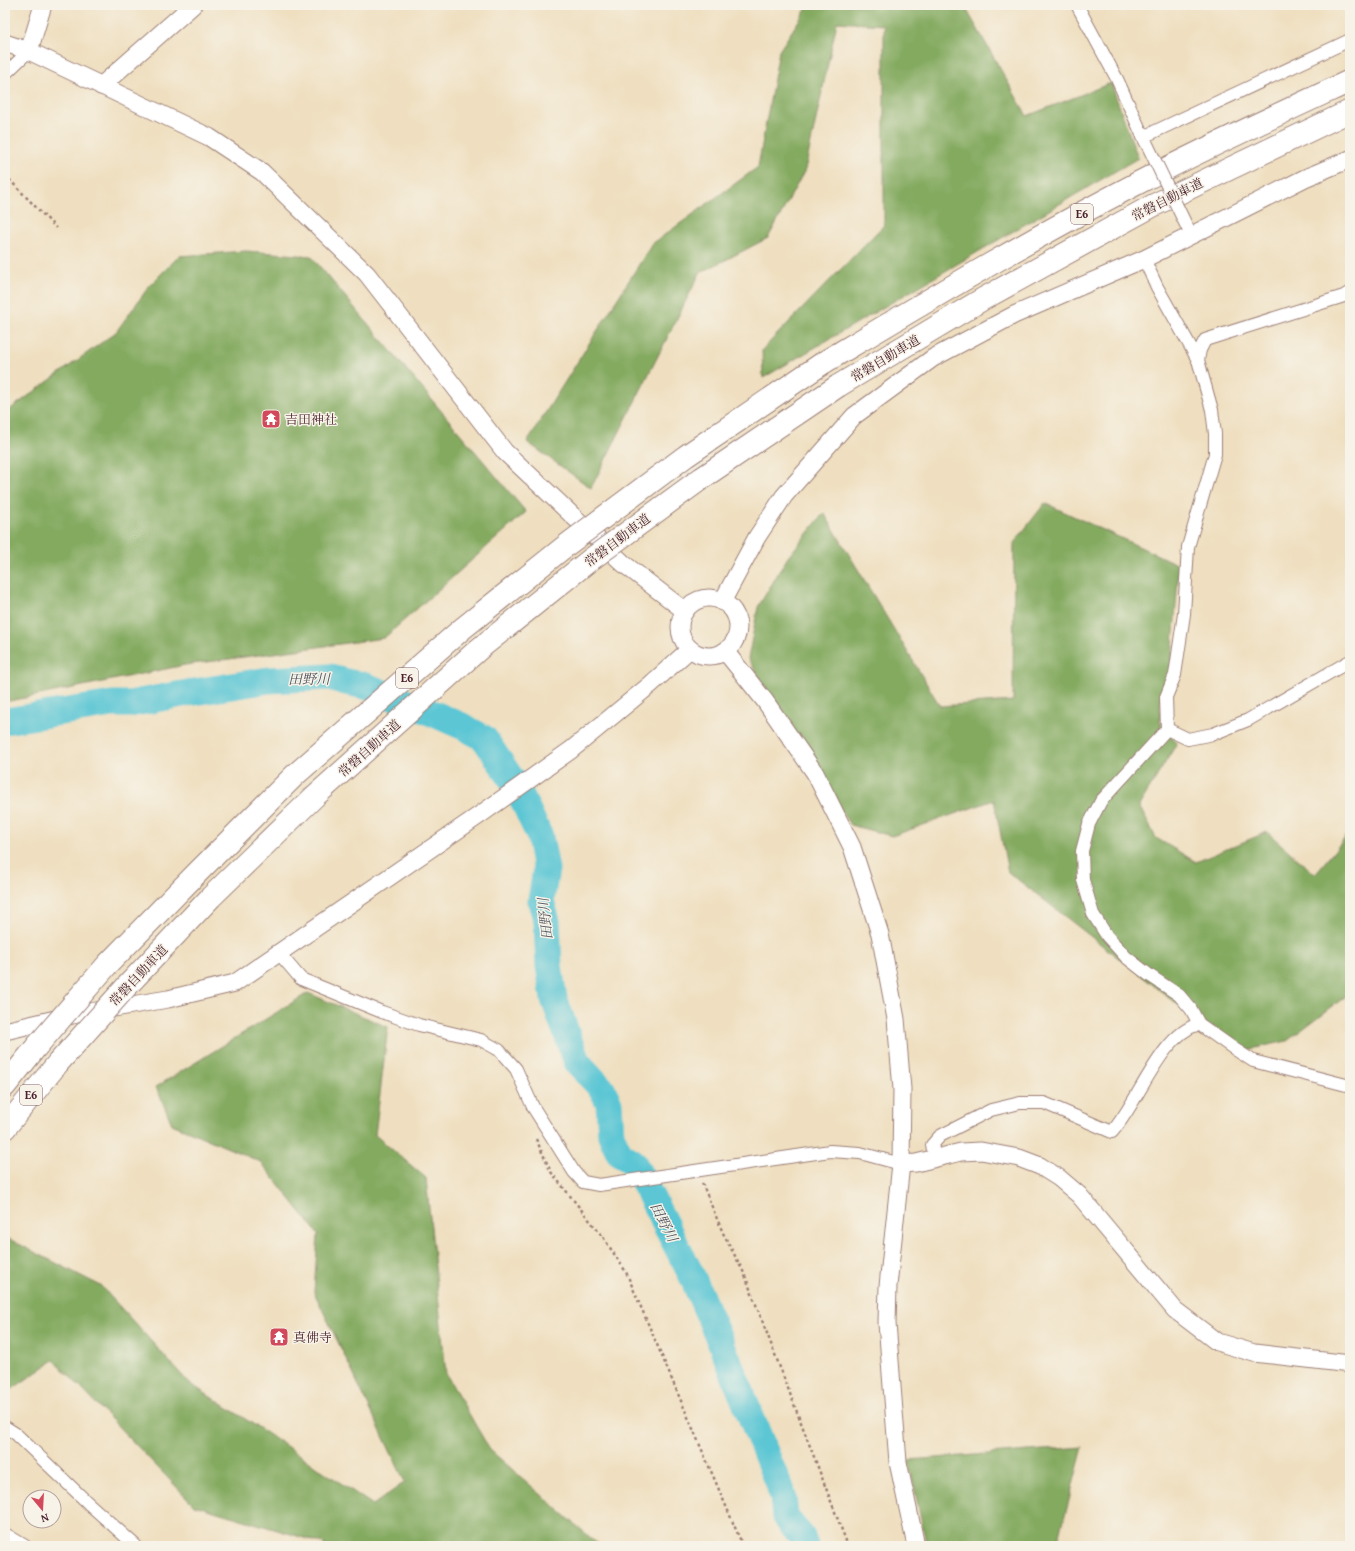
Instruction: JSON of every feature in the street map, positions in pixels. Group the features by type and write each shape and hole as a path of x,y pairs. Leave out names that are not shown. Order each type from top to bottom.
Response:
{"highway":[{"name":"常磐自動車道","path":"5,1086 37,1046 107,966 290,780 456,634 568,544 686,456 823,363 971,274 1138,183 1350,81"},
{"name":"常磐自動車道","path":"5,1128 58,1063 126,986 211,897 315,796 479,649 590,560 690,487 838,386 983,299 1154,205 1350,111"}],"street":[{"path":"5,74 29,51 43,5"},
{"path":"102,86 193,5"},
{"path":"1077,5 1117,78 1145,140 1190,232"},
{"path":"1145,140 1350,40"},
{"path":"5,43 29,51 209,137 262,172 367,274 505,452 624,564 685,611"},
{"path":"722,602 757,537 784,496 854,416 933,358 1014,315 1144,259 1190,232 1305,178 1350,159"},
{"path":"1144,259 1157,288 1198,360 1212,410 1215,454 1188,547 1184,614 1175,675 1166,697 1167,729 1101,801 1089,824 1082,851 1083,880 1093,914 1107,936 1126,957 1149,975 1179,995 1191,1009 1199,1024 1253,1061 1350,1086"},
{"path":"1198,360 1200,350 1205,340 1344,296 1350,292"},
{"path":"714,599 722,602 734,614 738,630 736,638 725,651 711,656 696,653 690,649 681,635 680,627 685,611 698,601 714,599"},
{"path":"5,1030 72,1015 168,999 235,983 278,952 481,814 556,760 650,686 690,649"},
{"path":"725,651 765,701 815,773 852,847 880,934 896,1019 902,1089 900,1164 888,1286 887,1322 898,1462 916,1546"},
{"path":"1167,729 1188,739 1220,731 1248,720 1350,661"},
{"path":"278,952 301,979 352,998 382,1012 419,1025 482,1040 499,1050 516,1069 533,1107 574,1172 583,1182 599,1185 830,1151 860,1153 900,1164 916,1163 961,1152 981,1152 1019,1158 1040,1166 1059,1178 1079,1195 1175,1310 1217,1342 1254,1353 1350,1364"},
{"path":"935,1159 932,1145 940,1136 992,1110 1020,1103 1044,1103 1112,1132 1123,1120 1170,1044 1178,1034 1190,1026 1199,1024"},
{"path":"5,1428 16,1434 88,1503 136,1546"},
{"path":"5,1534 25,1546"}],"path":[{"path":"5,175 56,228"},
{"path":"533,1132 551,1172 603,1237 626,1272 743,1546"},
{"path":"697,1170 723,1234 744,1273 848,1546"}],"green space":[{"path":"809,5 964,5 1027,116 1111,83 1138,158 763,378 762,350 884,225 884,25 837,22 805,170 768,238 700,273 591,488 527,442 652,244 758,167 779,51"},
{"path":"246,251 311,256 526,512 384,638 185,665 5,702 5,413 116,332 150,285 179,256"},
{"path":"1045,503 1179,565 1171,672 1161,697 1160,722 1177,743 1139,806 1156,838 1196,862 1267,832 1315,874 1350,832 1350,993 1287,1041 1242,1051 1202,1023 1008,872 994,800 892,836 850,825 748,659 758,607 788,557 824,513 940,706 1013,701 1014,543"},
{"path":"308,993 388,1027 375,1135 426,1178 446,1374 490,1450 600,1546 324,1546 324,1544 194,1505 54,1360 5,1394 5,1237 101,1286 189,1383 264,1431 373,1505 405,1482 314,1292 318,1234 261,1162 172,1124 156,1087"},
{"path":"1083,1447 1057,1546 927,1546 908,1460"}],"waterway":[{"name":"田野川","path":"5,721 112,704 129,704 269,680 330,677 366,686 462,726 484,738 517,787 540,837 546,869 541,901 547,922 549,966 554,999 577,1062 602,1089 609,1103 611,1135 620,1154 633,1162 692,1276 783,1496 785,1517 802,1537 805,1546"}],"place":[{"name":"吉田神社","path":"271,419"},
{"name":"真佛寺","path":"279,1337"}]}
